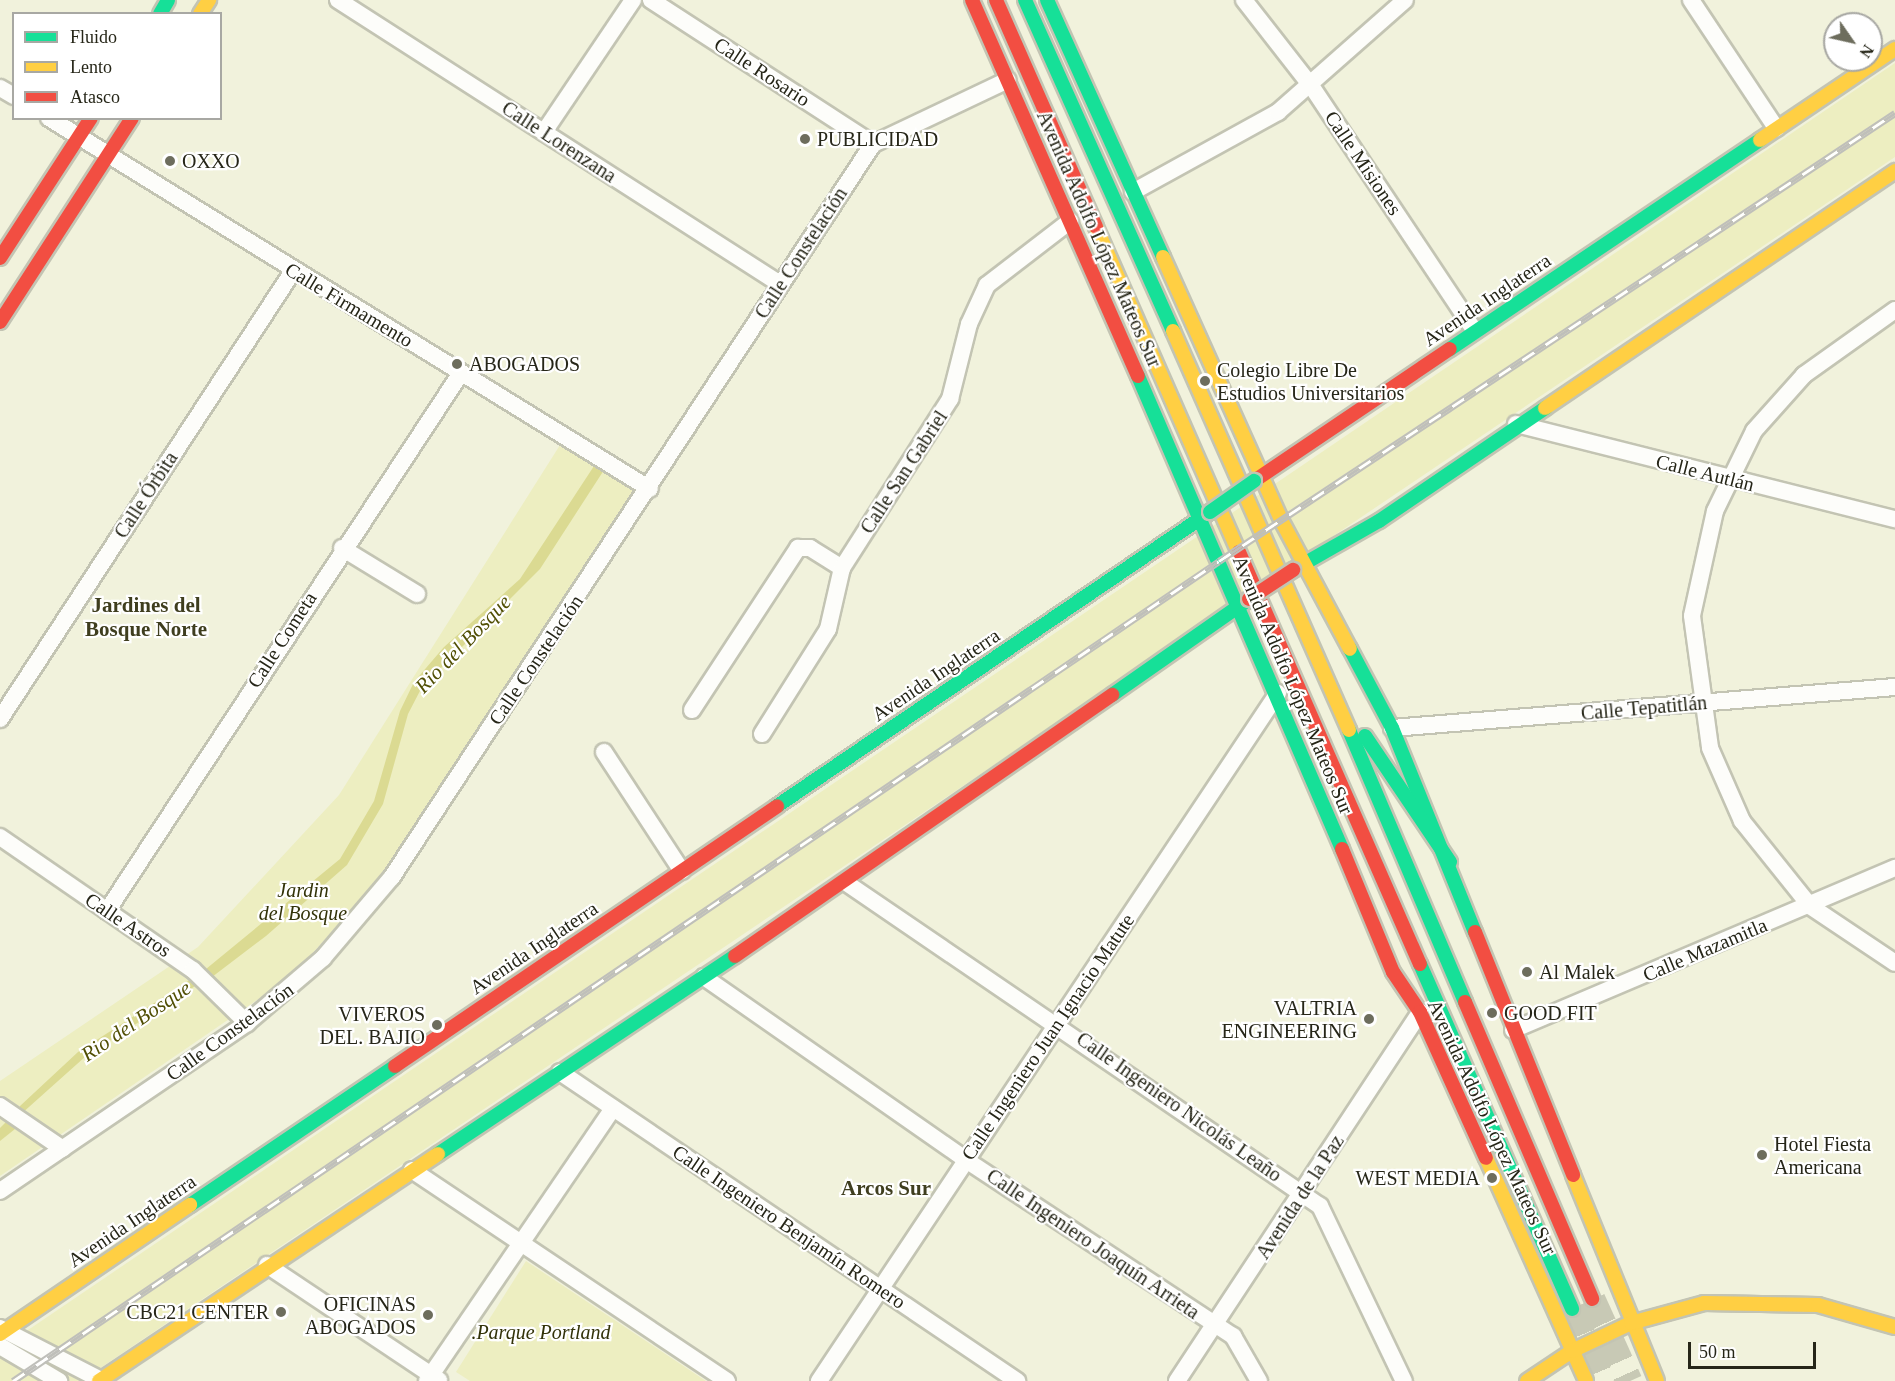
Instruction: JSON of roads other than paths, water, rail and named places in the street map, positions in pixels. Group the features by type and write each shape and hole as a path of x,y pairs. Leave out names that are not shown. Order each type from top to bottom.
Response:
{"main road":[{"name":"Avenida Adolfo López Mateos Sur","path":"972,0 1070,221 1206,515 1244,603 1278,693 1393,972 1420,1012 1586,1381"},
{"name":"Avenida Adolfo López Mateos Sur","path":"996,0 1572,1310"},
{"name":"Avenida Adolfo López Mateos Sur","path":"1025,0 1329,683 1592,1299"},
{"path":"1047,0 1298,567 1392,728 1450,862 1513,1030 1631,1323 1657,1381"},
{"name":"Avenida Inglaterra","path":"3,1331 1206,515 1257,478 1895,49"},
{"path":"0,258 90,120"},
{"path":"0,322 131,120"},
{"path":"101,1381 267,1265 845,882 1244,603 1298,567 1379,520 1516,424 1895,171"},
{"path":"1329,683 1450,862"},
{"path":"1316,730 1339,810 1420,1012"},
{"path":"1527,1381 1572,1350 1631,1323 1704,1303 1780,1300 1845,1311 1895,1327"}],"street":[{"name":"Calle Lorenzana","path":"338,0 780,284"},
{"path":"544,132 633,0"},
{"name":"Calle Rosario","path":"651,0 873,144"},
{"name":"Calle Misiones","path":"1244,0 1312,87 1475,331"},
{"path":"1133,192 1225,144 1312,87 1405,0"},
{"path":"1691,0 1776,128"},
{"path":"873,144 1008,80"},
{"name":"Calle Firmamento","path":"52,120 293,271 650,489"},
{"name":"Calle Constelación","path":"0,1191 247,1023 298,983 392,877 650,489 780,284 873,144"},
{"name":"Calle San Gabriel","path":"762,734 828,629 834,584 842,568 936,427 987,285 1070,221"},
{"name":"Calle Órbita","path":"0,718 293,271"},
{"path":"1895,310 1831,352 1776,402 1727,480 1701,556 1692,616 1701,703 1710,748 1742,821 1810,906 1895,963"},
{"name":"Calle Cometa","path":"107,910 342,548 461,373"},
{"name":"Calle Autlán","path":"1516,424 1727,480 1895,519"},
{"path":"342,548 417,594"},
{"path":"692,710 798,548 810,548 842,568"},
{"name":"Calle Tepatitlán","path":"1392,728 1895,687"},
{"name":"Calle Ingeniero Juan Ignacio Matute","path":"819,1381 1278,693"},
{"path":"604,752 682,871"},
{"name":"Calle Astros","path":"0,837 194,970 247,1023"},
{"name":"Calle Mazamitla","path":"1513,1030 1895,868"},
{"name":"Calle Ingeniero Nicolás Leaño","path":"845,882 1057,1023 1304,1192 1332,1224 1404,1381"},
{"name":"Calle Ingeniero Joaquín Arrieta","path":"704,977 966,1160 1215,1325 1247,1353 1259,1381"},
{"name":"Avenida de la Paz","path":"1178,1381 1420,1012"},
{"name":"Calle Ingeniero Benjamín Romero","path":"560,1072 1017,1381"},
{"path":"0,1106 63,1149"},
{"path":"267,1265 432,1379 613,1108"},
{"path":"412,1170 726,1381"},
{"path":"3,1331 101,1381"},
{"path":"0,1346 59,1381"}],"water":[{"name":"Rio del Bosque","path":"594,466 604,470 540,569 422,687 408,714 383,804 347,865 266,936 212,977 205,975 206,969 340,859 374,801 400,711 414,682 444,647 520,579"},
{"name":"Rio del Bosque","path":"196,976 203,981 86,1056 20,1115 20,1106 78,1052"},
{"path":"7,1121 13,1122 15,1129 0,1141 0,1128"}],"tunnel":[{"path":"1592,1299 1629,1381"},
{"path":"1572,1309 1602,1381"}],"railway":[{"path":"13,1381 1219,561 1895,113"}],"place":[{"name":"PUBLICIDAD","path":"805,139"},
{"name":"OXXO","path":"170,161"},
{"name":"ABOGADOS","path":"457,364"},
{"name":"Colegio Libre De Estudios Universitarios","path":"1205,381"},
{"name":"Al Malek","path":"1527,972"},
{"name":"GOOD FIT","path":"1492,1013"},
{"name":"VALTRIA ENGINEERING","path":"1369,1019"},
{"name":"VIVEROS DEL. BAJIO","path":"437,1025"},
{"name":"Hotel Fiesta Americana","path":"1762,1155"},
{"name":"WEST MEDIA","path":"1492,1178"},
{"name":"CBC21 CENTER","path":"281,1312"},
{"name":"OFICINAS ABOGADOS","path":"428,1315"}],"district":[{"name":"Jardines del Bosque Norte","path":"146,617"},
{"name":"Arcos Sur","path":"886,1188"}],"park label":[{"name":"Jardin del Bosque","path":"303,902"},
{"name":".Parque Portland","path":"541,1332"}]}
